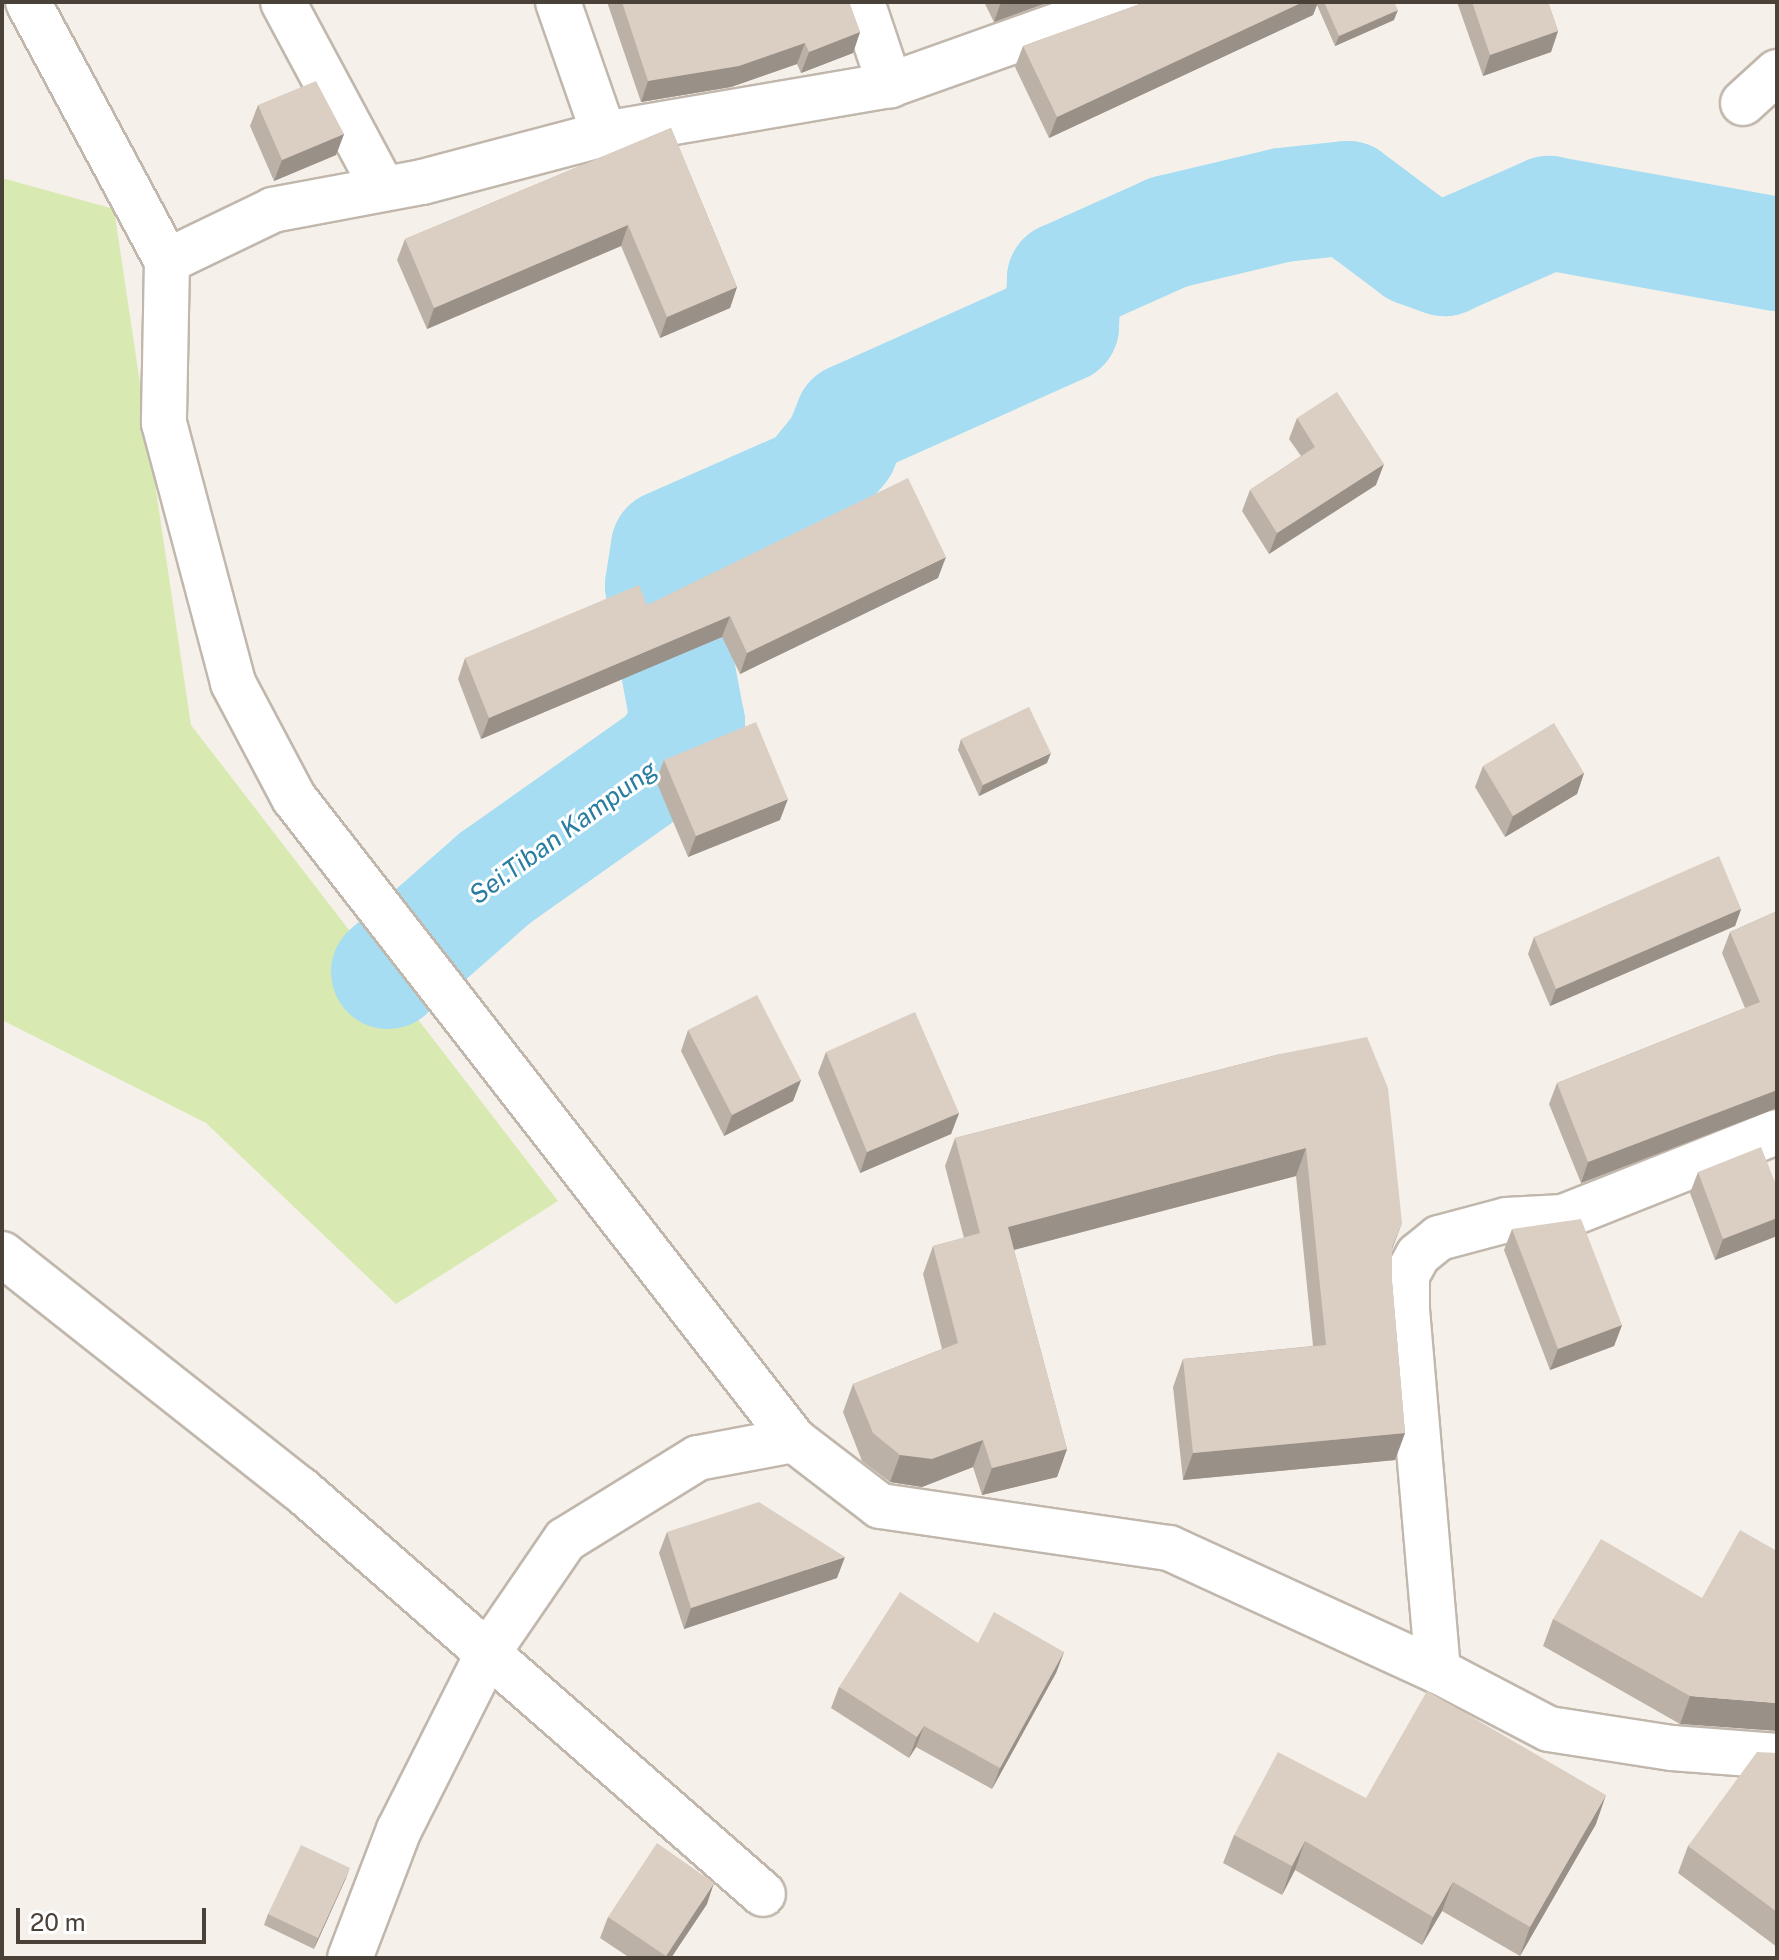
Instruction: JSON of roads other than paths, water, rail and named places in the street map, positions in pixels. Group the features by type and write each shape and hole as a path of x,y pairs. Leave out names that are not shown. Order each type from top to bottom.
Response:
{"street":[{"path":"28,2 167,261 164,423 240,696 294,798 794,1440 880,1506 1169,1548 1438,1671 1549,1729 1672,1748 1777,1756"},
{"path":"283,2 382,187"},
{"path":"558,2 604,134"},
{"path":"862,2 890,85"},
{"path":"167,261 273,210 382,187 422,182 604,134 890,85 1123,2"},
{"path":"1743,103 1777,72"},
{"path":"1438,1671 1407,1309 1407,1275 1418,1255 1439,1238 1506,1220 1563,1217 1777,1132"},
{"path":"2,1254 300,1489 489,1651 763,1894"},
{"path":"350,1958 363,1936 399,1830 489,1651 565,1540 698,1458 794,1440"}],"waterway":[{"name":"Sei.Tiban Kampung","path":"388,972 495,878 668,756 688,723 662,585 668,547 811,484 841,447 852,420 1062,326 1064,279 1169,232 1282,205 1348,198 1416,249 1444,259 1549,213 1777,254"}]}
